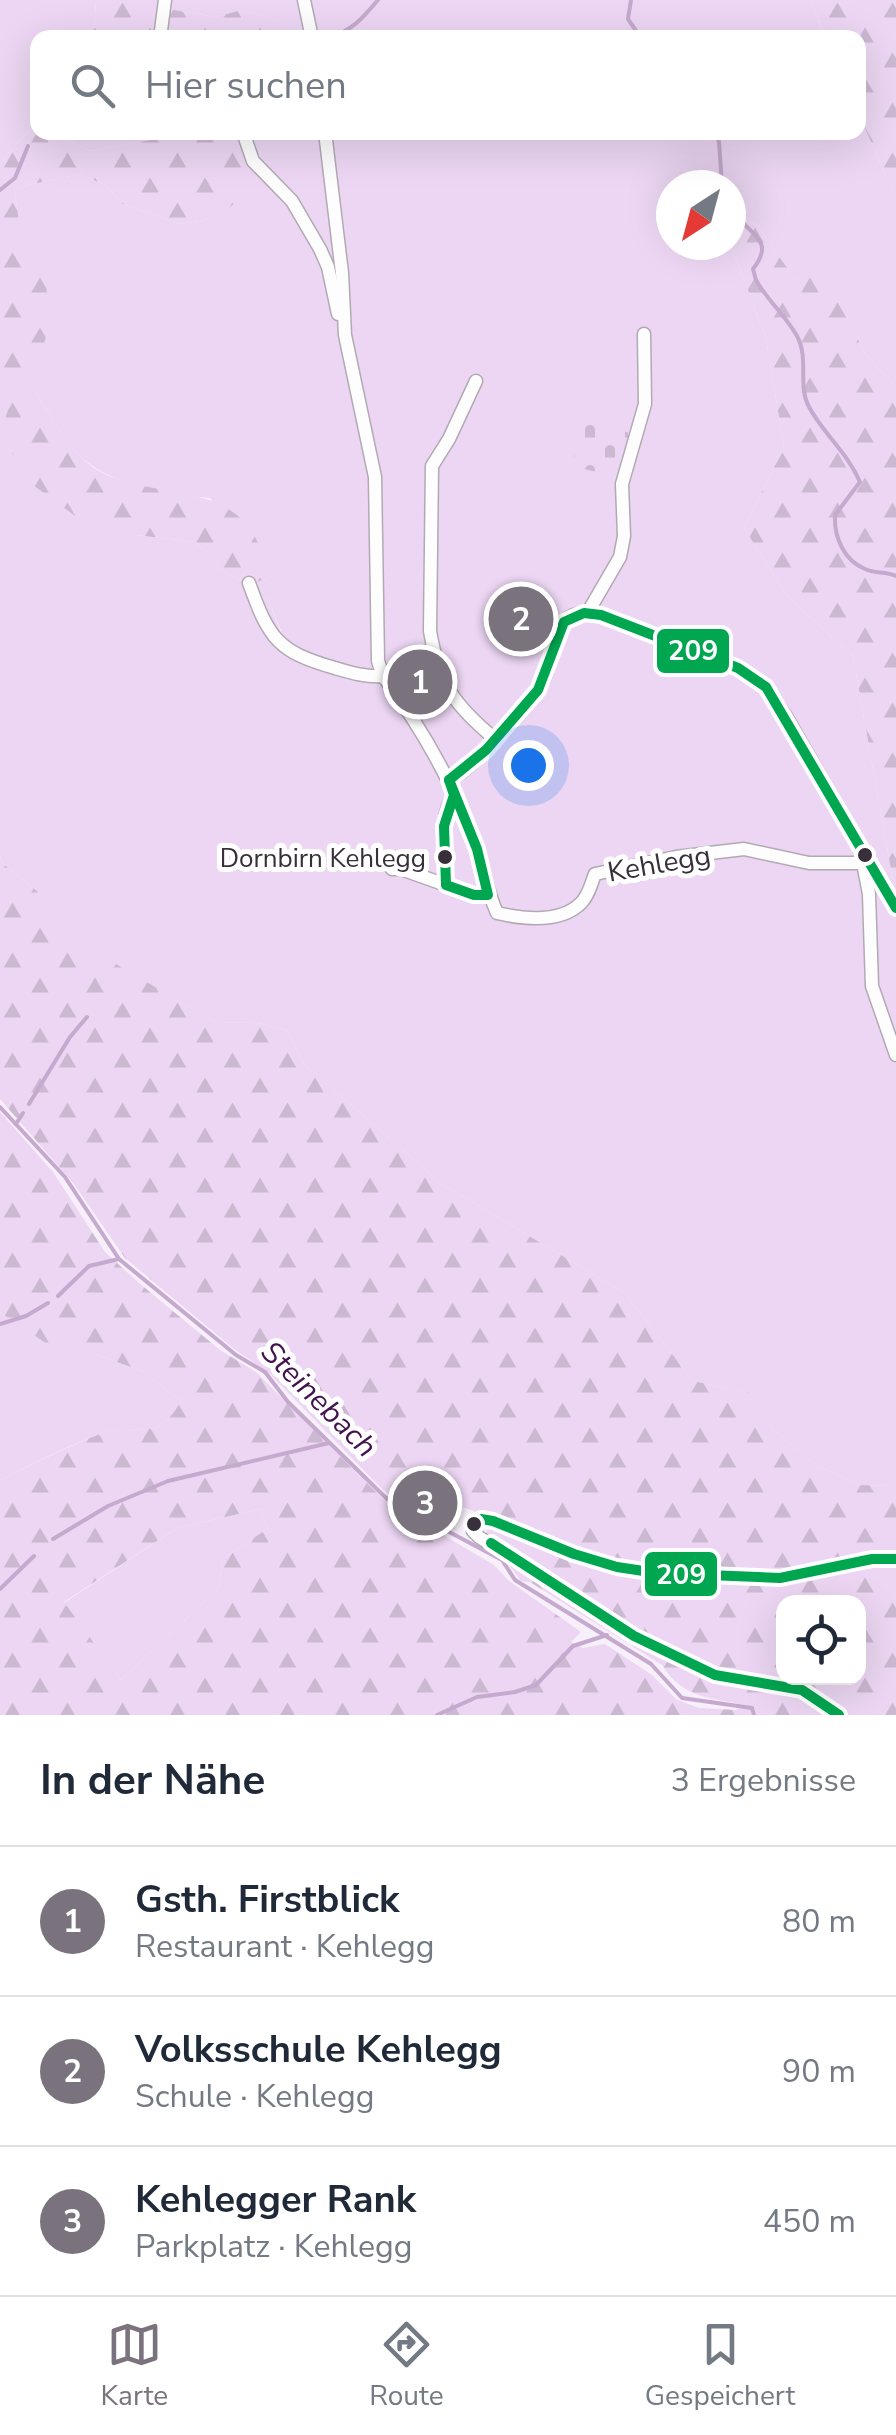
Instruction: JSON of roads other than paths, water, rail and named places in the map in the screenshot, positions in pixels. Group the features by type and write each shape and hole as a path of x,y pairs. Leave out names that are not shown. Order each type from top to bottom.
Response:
{"street":[{"path":"161,30 164,0"},
{"path":"304,0 310,30"},
{"path":"246,140 253,162 292,201 320,249 346,335 375,476 376,646 382,676 449,780 477,849 488,895"},
{"path":"326,140 346,335"},
{"path":"588,612 620,556 624,536 622,484 645,404 644,334"},
{"path":"476,381 450,439 432,466 430,630 448,690 464,713 495,739"},
{"path":"249,583 260,613 278,643 298,658 366,677 382,676"},
{"path":"449,780 473,766 544,679 558,629 578,613 588,612 738,668 758,680 787,718 896,908"},
{"path":"446,885 443,846 454,794"},
{"name":"Kehlegg","path":"392,869 479,896 488,895 497,913 541,919 580,905 595,874 676,857 744,849 809,863 866,861"},
{"path":"866,861 872,986 896,1055"},
{"path":"839,1715 802,1690 715,1675 634,1636 479,1536 473,1530 474,1524 481,1519 492,1521 574,1554 617,1567 656,1572 780,1578 872,1559 896,1559"}],"waterway":[{"path":"346,30 378,0"},
{"path":"631,0 628,19 636,30"},
{"path":"718,140 721,170"},
{"path":"0,190 15,178 28,146"},
{"path":"746,226 762,249 753,269 756,280 801,344 808,405 860,482 835,515 841,546 857,565 896,576"},
{"path":"29,1104 70,1037 87,1017"},
{"name":"Steinebach","path":"0,1107 65,1177 119,1259 236,1355 265,1372 288,1402 387,1499 502,1560 515,1580 651,1664 682,1698 752,1708 754,1715"},
{"path":"16,1124 23,1113"},
{"path":"58,1296 89,1266 119,1259"},
{"path":"0,1324 26,1316 48,1303"},
{"path":"53,1539 108,1506 168,1481 329,1443"},
{"path":"0,1589 34,1556"},
{"path":"437,1715 477,1697 536,1685 573,1646 607,1635"}],"place":[{"name":"Volksschule Kehlegg","path":"521,619"},
{"name":"Gsth. Firstblick","path":"420,682"},
{"name":"Dornbirn Kehlegg","path":"445,857"},
{"name":"Kehlegger Rank","path":"425,1503"}]}
